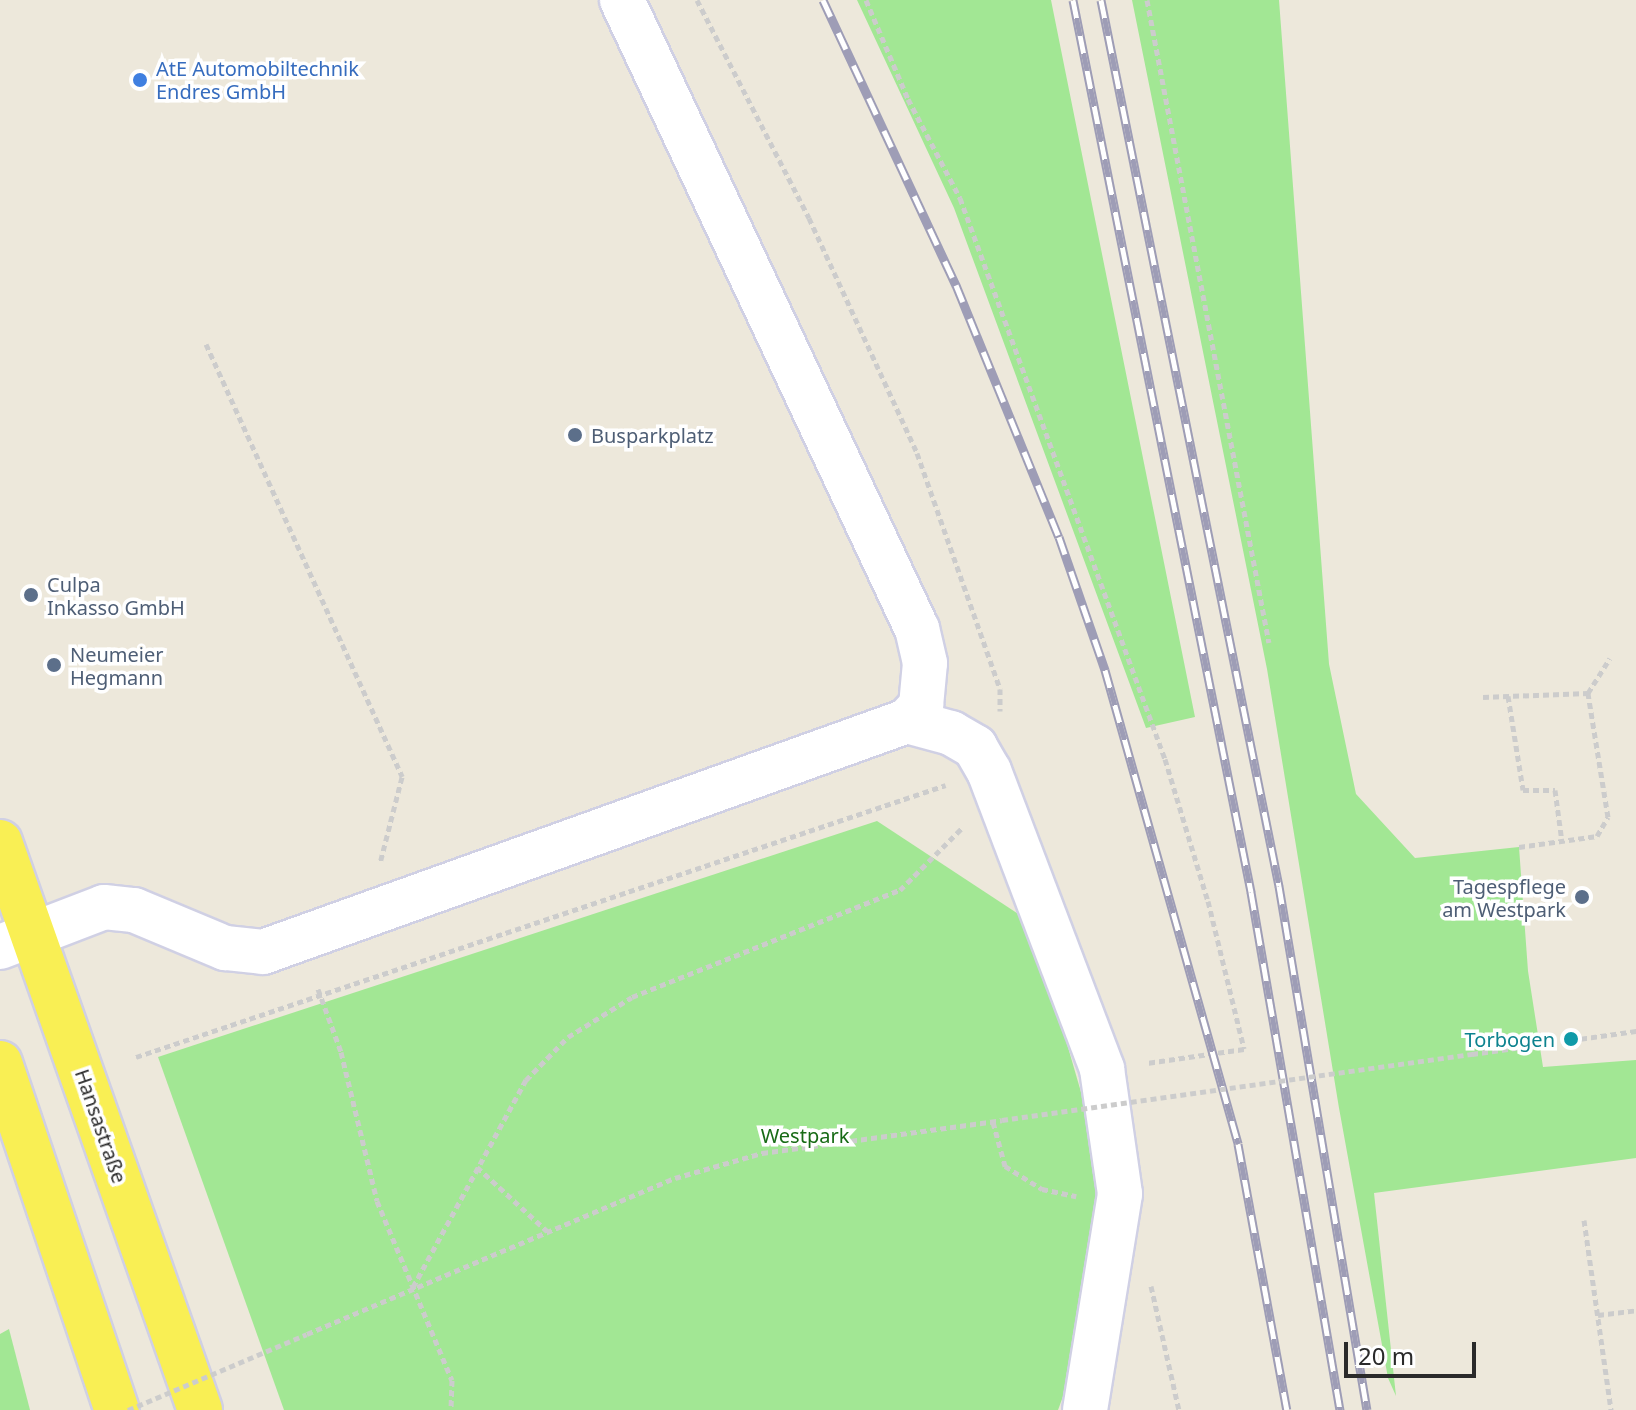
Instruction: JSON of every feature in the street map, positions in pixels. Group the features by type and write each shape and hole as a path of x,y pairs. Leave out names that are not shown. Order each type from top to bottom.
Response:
{"main road":[{"name":"Hansastraße","path":"0,842 17,938 200,1410"},
{"path":"0,1063 117,1410"}],"lane":[{"path":"17,938 104,907 134,910 225,948 263,952 907,721 921,706 925,663 917,629 622,0"},
{"path":"907,721 951,733 975,747 989,771 1088,1020 1102,1069 1120,1194 1085,1410"}],"path":[{"path":"136,1057 319,991 989,771 999,736 1000,689 917,453 809,218 697,0"},
{"path":"866,0 908,99 960,198 1161,748 1208,901 1244,1049 1157,1061"},
{"path":"1147,0 1269,643"},
{"path":"206,344 402,777 377,874"},
{"path":"1519,847 1597,836 1608,817 1588,693 1610,658"},
{"path":"1483,697 1588,693"},
{"path":"1508,696 1523,790 1555,790 1562,842"},
{"path":"413,1287 526,1080 568,1037 632,997 900,890 944,848"},
{"path":"298,940 341,1052 377,1201 452,1380 451,1410"},
{"path":"128,1410 675,1178 762,1153 1636,1031"},
{"path":"993,1122 1005,1166 1042,1189 1086,1197 1120,1194"},
{"path":"477,1167 547,1231"},
{"path":"1584,1220 1611,1410"},
{"path":"1149,1278 1179,1410"},
{"path":"1598,1315 1636,1310"}],"green space":[{"path":"857,0 1051,0 1195,717 1146,728 954,208"},
{"path":"1132,0 1279,0 1329,664 1356,794 1415,858 1519,847 1528,971 1543,1067 1636,1060 1636,1158 1374,1193 1396,1396 1388,1378 1339,1108 1267,669"},
{"name":"Westpark","path":"877,821 1032,923 1094,1137 1098,1210 1089,1326 1058,1410 284,1410 158,1057"},
{"path":"9,1329 30,1410 0,1410 0,1334"}],"railway":[{"path":"823,0 956,285 1059,537 1105,670 1238,1144 1287,1410"},
{"path":"1073,0 1251,892 1340,1410"},
{"path":"1101,0 1279,886 1367,1410"}],"place":[{"name":"AtE Automobiltechnik Endres GmbH","path":"140,80"},
{"name":"Busparkplatz","path":"575,435"},
{"name":"Culpa Inkasso GmbH","path":"31,595"},
{"name":"Neumeier Heg‍mann","path":"54,665"},
{"name":"Tagespflege am Westpark","path":"1582,897"},
{"name":"Torbogen","path":"1571,1039"}]}
